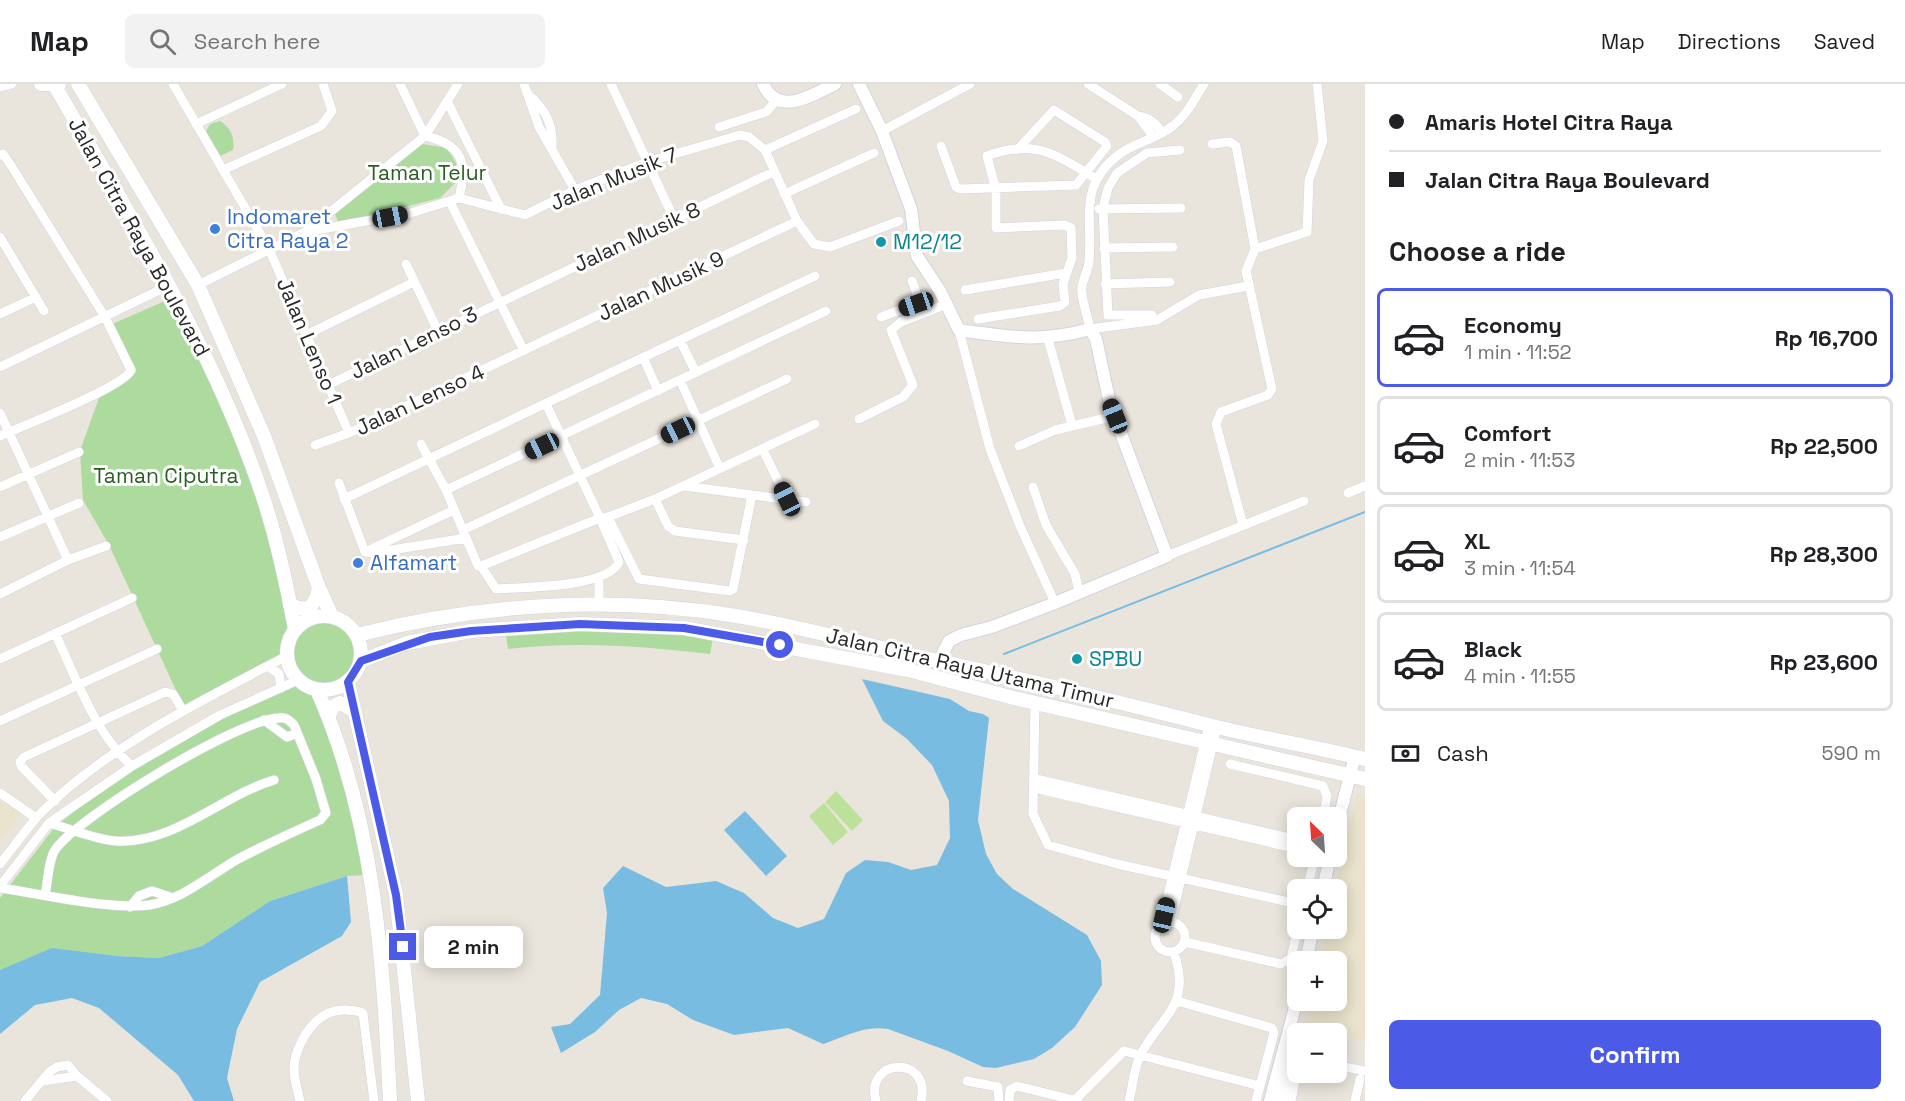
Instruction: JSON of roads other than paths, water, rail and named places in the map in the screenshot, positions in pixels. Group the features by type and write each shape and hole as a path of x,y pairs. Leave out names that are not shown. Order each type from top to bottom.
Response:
{"main road":[{"path":"41,84 57,85"},
{"name":"Jalan Citra Raya Boulevard","path":"78,84 198,285 264,436 319,588 331,614"},
{"name":"Jalan Citra Raya Boulevard","path":"57,85 129,217 170,285 212,372 261,489 284,569 295,629"},
{"path":"129,217 138,206 150,204"},
{"path":"212,372 225,370 233,362"},
{"path":"290,605 305,610 310,608 317,600 319,588"},
{"name":"Jalan Citra Raya Utama Timur","path":"357,635 480,611 599,606 719,614 786,625 939,661 1015,675 1213,726 1360,757"},
{"path":"331,614 341,618 357,635 361,648 361,661 348,682 326,690 317,690 298,680 290,669 287,656 288,641 295,629 314,617 331,614"},
{"name":"Jalan Citra Raya Utama Timur","path":"361,661 430,637 471,631 580,624 684,628 908,670 1365,779"},
{"path":"376,631 372,636 371,644 381,653"},
{"path":"816,652 821,635"},
{"path":"348,682 397,903 418,1101"},
{"path":"317,690 337,734 377,908 390,1101"},
{"path":"1095,716 1099,697"},
{"path":"329,716 332,707 340,703 355,711"}],"street":[{"path":"0,87 12,84"},
{"name":"Jalan Lenso 1","path":"173,84 269,249 349,434"},
{"path":"196,124 282,84"},
{"path":"223,170 321,126 332,111 323,84"},
{"path":"400,84 425,136 451,143 464,166 455,200 524,351"},
{"path":"198,285 305,232 425,136 458,84"},
{"path":"524,84 539,127 552,146 575,190"},
{"path":"611,84 675,221"},
{"path":"763,84 768,95 776,101 786,103 829,85"},
{"path":"859,84 882,131 911,209 917,256 930,274 959,330 990,449 1020,526 1055,603"},
{"path":"882,131 969,84"},
{"path":"1088,84 1138,116 1147,117 1157,124 1157,134"},
{"path":"1160,84 1178,97"},
{"path":"1167,556 1115,416 1104,379 1096,339 1090,329 1081,286 1089,265 1088,209 1097,180 1104,168 1122,152 1174,126 1187,111 1204,84"},
{"path":"1255,249 1307,232 1309,180 1323,141 1317,84"},
{"path":"719,127 766,112 776,101"},
{"path":"448,103 501,209"},
{"path":"856,109 765,150 773,172 797,221 814,244 830,247 899,221"},
{"path":"941,146 956,187 996,190 1076,185 1106,150 1106,142 1054,110 1017,150"},
{"name":"Jalan Musik 7","path":"455,200 525,215 575,190 647,162 740,135 749,137 765,150"},
{"path":"1212,144 1230,142 1236,147 1248,198 1255,249 1246,272 1248,286 1272,389 1268,395 1221,412 1216,424 1243,525"},
{"path":"978,320 1060,306 1065,302 1063,284 1072,258 1071,228 1064,225 996,228 996,190 987,156 1006,149 1049,151 1097,180"},
{"path":"1152,315 1108,315 1103,208 1108,188 1117,173 1147,153 1180,150"},
{"path":"784,194 874,153"},
{"path":"0,155 3,154 8,160 105,317 131,372 101,392 4,434"},
{"name":"Jalan Musik 8","path":"500,301 675,221 773,172"},
{"path":"305,232 411,213 455,200"},
{"path":"1088,209 1181,207"},
{"name":"Jalan Musik 9","path":"524,351 797,221"},
{"path":"0,237 44,311"},
{"path":"1104,248 1173,247"},
{"path":"406,264 438,331"},
{"path":"965,290 1066,273"},
{"path":"881,316 916,304 911,281 930,274"},
{"path":"344,499 430,456 546,404 814,276"},
{"path":"306,335 414,282"},
{"path":"1105,284 1170,282"},
{"path":"0,367 170,285"},
{"path":"959,330 1016,338 1048,339 1090,329 1157,320 1199,295 1248,286"},
{"path":"0,314 36,297"},
{"name":"Jalan Lenso 3","path":"328,386 500,301"},
{"path":"859,418 903,398 913,385 891,330 901,322 947,304"},
{"path":"446,490 826,311"},
{"path":"1048,339 1072,425"},
{"path":"680,340 696,373"},
{"name":"Jalan Lenso 4","path":"315,445 349,434 524,351"},
{"path":"644,357 658,391"},
{"path":"365,552 373,553 465,534 579,475 787,379"},
{"path":"680,380 720,469"},
{"path":"546,404 579,475 636,576 643,579 730,591 735,586 752,495"},
{"path":"0,413 4,434 28,474 68,560"},
{"path":"1019,446 1072,425 1115,416"},
{"path":"481,566 655,499 815,424"},
{"path":"421,444 430,456 446,490 478,566 481,566 496,589 571,583 610,573 619,562 604,518"},
{"path":"763,450 787,499"},
{"path":"0,487 79,452"},
{"path":"339,483 365,552"},
{"path":"682,486 806,502"},
{"path":"1348,493 1365,486"},
{"path":"1033,487 1046,525 1075,574 1079,592"},
{"path":"655,499 668,526 675,531 744,540"},
{"path":"939,661 949,641 961,634 992,627 1055,603 1304,501"},
{"path":"0,537 79,503"},
{"path":"365,552 454,510"},
{"path":"0,594 68,560 106,546"},
{"path":"599,577 599,606"},
{"path":"0,659 132,598"},
{"path":"55,633 79,685 116,753 132,766"},
{"path":"0,721 157,649"},
{"path":"0,864 36,818 116,753 183,711 287,656"},
{"path":"268,666 279,674 281,688"},
{"path":"45,895 54,852 75,831 182,758 236,730 264,720 286,718 294,726 316,779 326,813 325,817 240,858 173,898 152,891 139,896 130,907 45,895 0,887 50,823 132,766 220,715 298,680"},
{"path":"55,801 20,762 99,722 169,691 183,711"},
{"path":"1035,702 1033,814 1048,845 1287,902"},
{"path":"264,720 287,737 297,733"},
{"path":"1185,942 1174,952 1164,951 1156,945 1155,935 1166,923 1213,726"},
{"path":"1342,807 1350,775 1360,757"},
{"path":"1230,764 1323,786 1327,796 1325,807"},
{"path":"50,823 117,841 160,835 250,787 274,780"},
{"path":"1035,784 1191,820 1287,846"},
{"path":"0,793 36,818"},
{"path":"1191,820 1287,838"},
{"path":"1166,923 1182,928 1185,942"},
{"path":"1185,942 1281,964 1291,958 1295,939"},
{"path":"1129,1101 1141,1054 1164,1024 1177,1001 1179,968 1174,952"},
{"path":"1177,1001 1272,1028 1274,1033 1256,1101"},
{"path":"300,1101 295,1077 295,1061 303,1038 326,1013 337,1010 363,1013 374,1101"},
{"path":"1010,1101 1010,1090 1017,1086 1076,1101 1120,1052 1141,1054 1260,1086"},
{"path":"1270,1101 1287,1064"},
{"path":"25,1101 57,1066 68,1065 77,1076 107,1101"},
{"path":"876,1101 874,1087 879,1076 888,1069 900,1066 912,1070 920,1079 924,1091 921,1101"},
{"path":"1347,1069 1362,1075 1355,1101"},
{"path":"1281,1101 1287,1072"},
{"path":"967,1081 998,1087 999,1101"},
{"path":"1291,1101 1295,1083"}],"water":[{"path":"862,679 950,699 969,711 989,718 978,820 986,854 997,874 1013,889 1087,935 1101,961 1102,985 1075,1027 1052,1048 1034,1059 996,1068 983,1067 948,1051 888,1029 862,1030 823,1044 788,1028 734,1035 693,1020 667,1004 641,998 619,1010 595,1032 561,1053 551,1027 570,1024 600,995 607,913 603,888 623,866 666,887 716,881 744,893 773,918 798,928 824,919 846,873 865,860 888,862 911,870 937,865 950,838 949,801 932,765 907,739 883,721"},
{"path":"745,811 787,856 766,876 724,830"},
{"path":"347,876 351,922 342,936 260,982 237,1029 227,1078 234,1101 194,1101 178,1075 99,1008 72,998 35,1005 0,1034 0,970 52,948 116,956 159,958 202,946 270,901"}],"waterway":[{"path":"1004,654 1365,512"}],"place":[{"name":"Indomaret Citra Raya 2","path":"215,229"},
{"name":"M12/12","path":"881,242"},
{"name":"Alfamart","path":"358,563"},
{"name":"SPBU","path":"1077,659"}],"park label":[{"name":"Taman Telur","path":"427,173"},
{"name":"Taman Ciputra","path":"166,476"}]}
